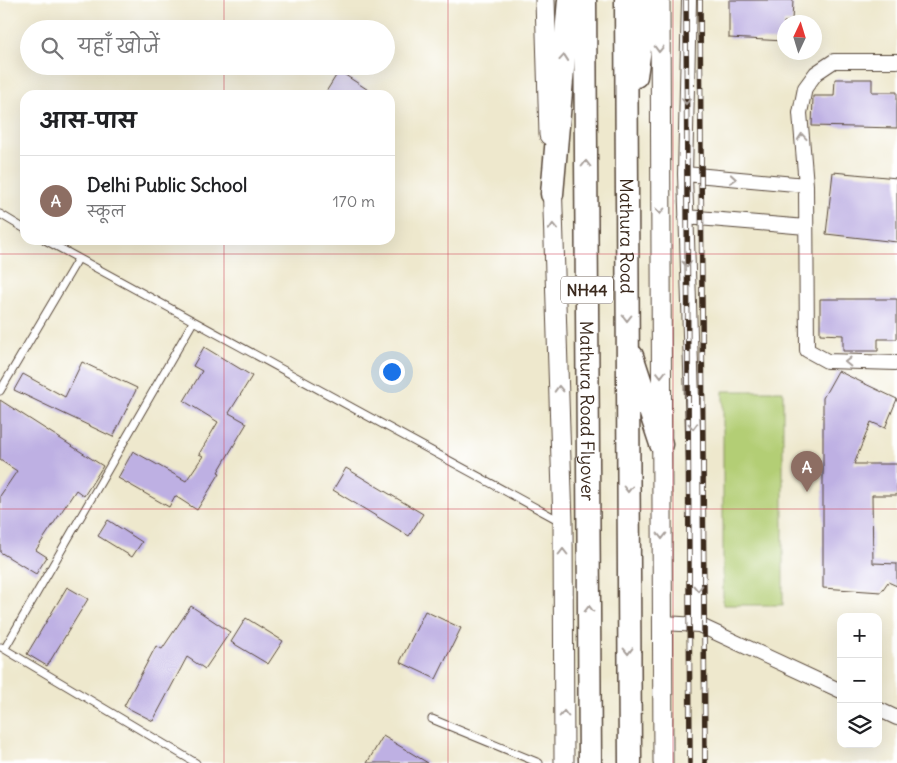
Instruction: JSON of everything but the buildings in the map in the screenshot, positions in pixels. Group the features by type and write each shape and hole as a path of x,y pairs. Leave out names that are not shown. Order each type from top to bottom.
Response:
{"highway":[{"path":"552,194 569,0"},
{"name":"Mathura Road Flyover","path":"585,0 590,763"},
{"name":"NH44","path":"626,0 626,129"},
{"path":"626,129 644,31 647,0"},
{"name":"Mathura Road","path":"626,129 627,344"},
{"path":"627,344 645,390 661,444"},
{"name":"NH44","path":"627,344 630,763"}],"main road":[{"path":"545,0 545,50 552,194 563,523 564,763"},
{"path":"660,0 663,763"}],"street":[{"path":"689,0 685,174 699,624"},
{"path":"897,62 834,61 816,74 805,88 800,113 806,185 807,350 827,361 897,363"},
{"path":"685,174 806,185"},
{"path":"686,217 806,226"},
{"path":"663,623 699,624 837,689"},
{"path":"882,711 897,718"}],"lane":[{"path":"0,214 20,225"},
{"path":"54,245 563,523"},
{"path":"0,391 78,259"},
{"path":"193,322 2,648 196,763"},
{"path":"432,719 539,763"}],"green space":[{"path":"723,391 783,391 783,605 723,605"}],"railway":[{"path":"686,0 690,763"},
{"path":"700,0 705,763"}],"place":[{"name":"Delhi Public School","path":"807,492"}]}
